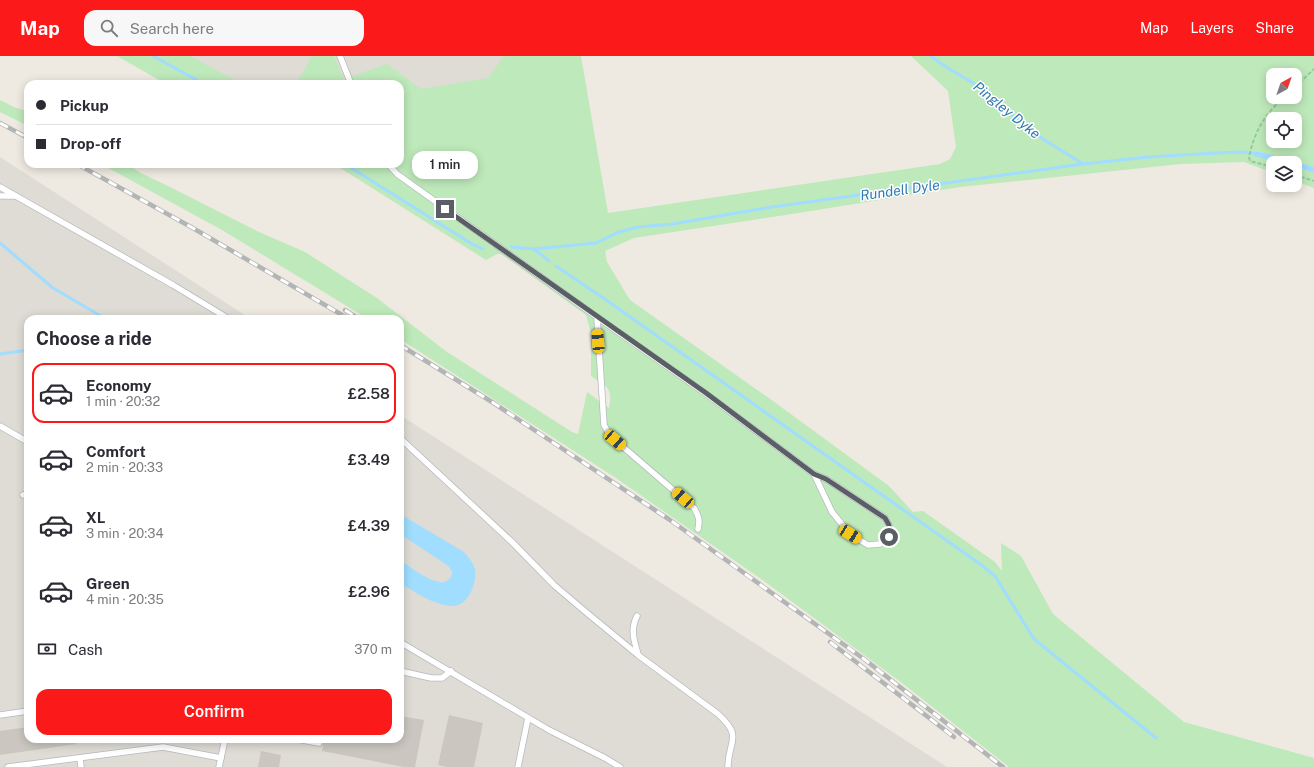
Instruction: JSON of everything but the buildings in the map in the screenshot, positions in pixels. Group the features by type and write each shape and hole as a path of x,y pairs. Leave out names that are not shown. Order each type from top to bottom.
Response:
{"lane":[{"path":"340,56 349,80"},
{"path":"392,168 397,174 706,393 814,474 826,479 885,518 889,525 889,537 880,544 868,545 850,534 832,512 814,474"},
{"path":"0,187 173,285 222,315"},
{"path":"0,196 15,196"},
{"path":"597,317 604,424 608,432 615,440 694,508 699,516 700,523 698,530"},
{"path":"0,426 24,440"},
{"path":"404,442 512,542 554,585 638,655 718,714 726,722 733,735 728,759 728,767"},
{"path":"637,616 633,624 632,632 638,655"},
{"path":"404,644 549,730 620,767"},
{"path":"404,672 431,678 442,678 451,672"},
{"path":"0,715 24,712"},
{"path":"518,767 528,718"},
{"path":"219,767 224,743"},
{"path":"8,767 163,747 221,758"},
{"path":"80,758 81,767"}],"path":[{"path":"1302,81 1314,70"},
{"path":"1266,165 1250,161 1250,148 1263,119 1277,104"},
{"path":"1302,177 1314,181"}],"shaded area":[{"path":"138,56 557,56 404,161 404,80 183,80"},
{"path":"0,157 245,315 24,315 24,743 404,743 404,418 947,767 0,767"}],"green space":[{"path":"117,56 190,56 235,80 159,80"},
{"path":"312,56 334,56 344,79 387,64 421,89 488,78 504,56 581,56 608,213 940,164 950,159 956,147 948,91 911,56 1314,56 1314,167 1302,164 1302,156 1276,156 1255,151 1266,157 1266,170 1244,162 1181,164 960,187 634,238 605,251 607,262 630,300 773,401 889,486 913,512 923,511 995,562 1002,571 1001,543 1021,556 1053,614 1184,722 1314,758 1314,767 1009,767 902,683 764,581 616,478 404,342 404,319 447,352 572,432 578,434 587,392 609,408 610,396 608,388 591,376 591,333 586,315 501,254 497,254 486,260 340,168 404,168 404,80 298,80"},
{"path":"0,100 16,108 24,110 24,124 0,112"},
{"path":"108,168 134,168 259,232 305,252 377,298 399,315 361,315 222,230"},
{"path":"1302,169 1314,173 1314,188 1302,184"}],"water":[{"path":"1255,151 1276,156 1266,156 1266,159 1254,156"},
{"path":"1302,164 1314,167 1314,173 1302,169"},
{"path":"404,516 464,552 471,560 475,570 475,576 470,594 456,606 437,603 404,585 404,563 424,576 439,582 448,580 452,575 450,568 404,537"}],"waterway":[{"path":"153,56 197,80"},
{"name":"Pingley Dyke","path":"931,56 973,83 1043,139 1083,164"},
{"name":"Rundell Dyle","path":"511,247 534,249 596,243 619,232 638,227 672,224 772,207 1083,164 1148,157 1216,153 1242,152 1258,154"},
{"path":"351,168 472,244 483,249"},
{"path":"0,243 53,288 99,315"},
{"path":"534,249 549,261"},
{"path":"556,266 980,564 995,576 1034,639 1156,738"},
{"path":"0,354 24,351"}],"railway":[{"path":"0,123 24,136"},
{"path":"84,168 191,227 342,315"},
{"path":"345,310 353,315"},
{"path":"404,347 492,402 670,520 864,659 1003,767"},
{"path":"830,642 954,737"}],"route":[{"path":"445,209 706,393 814,474 826,479 885,518 889,525 889,537"}]}
